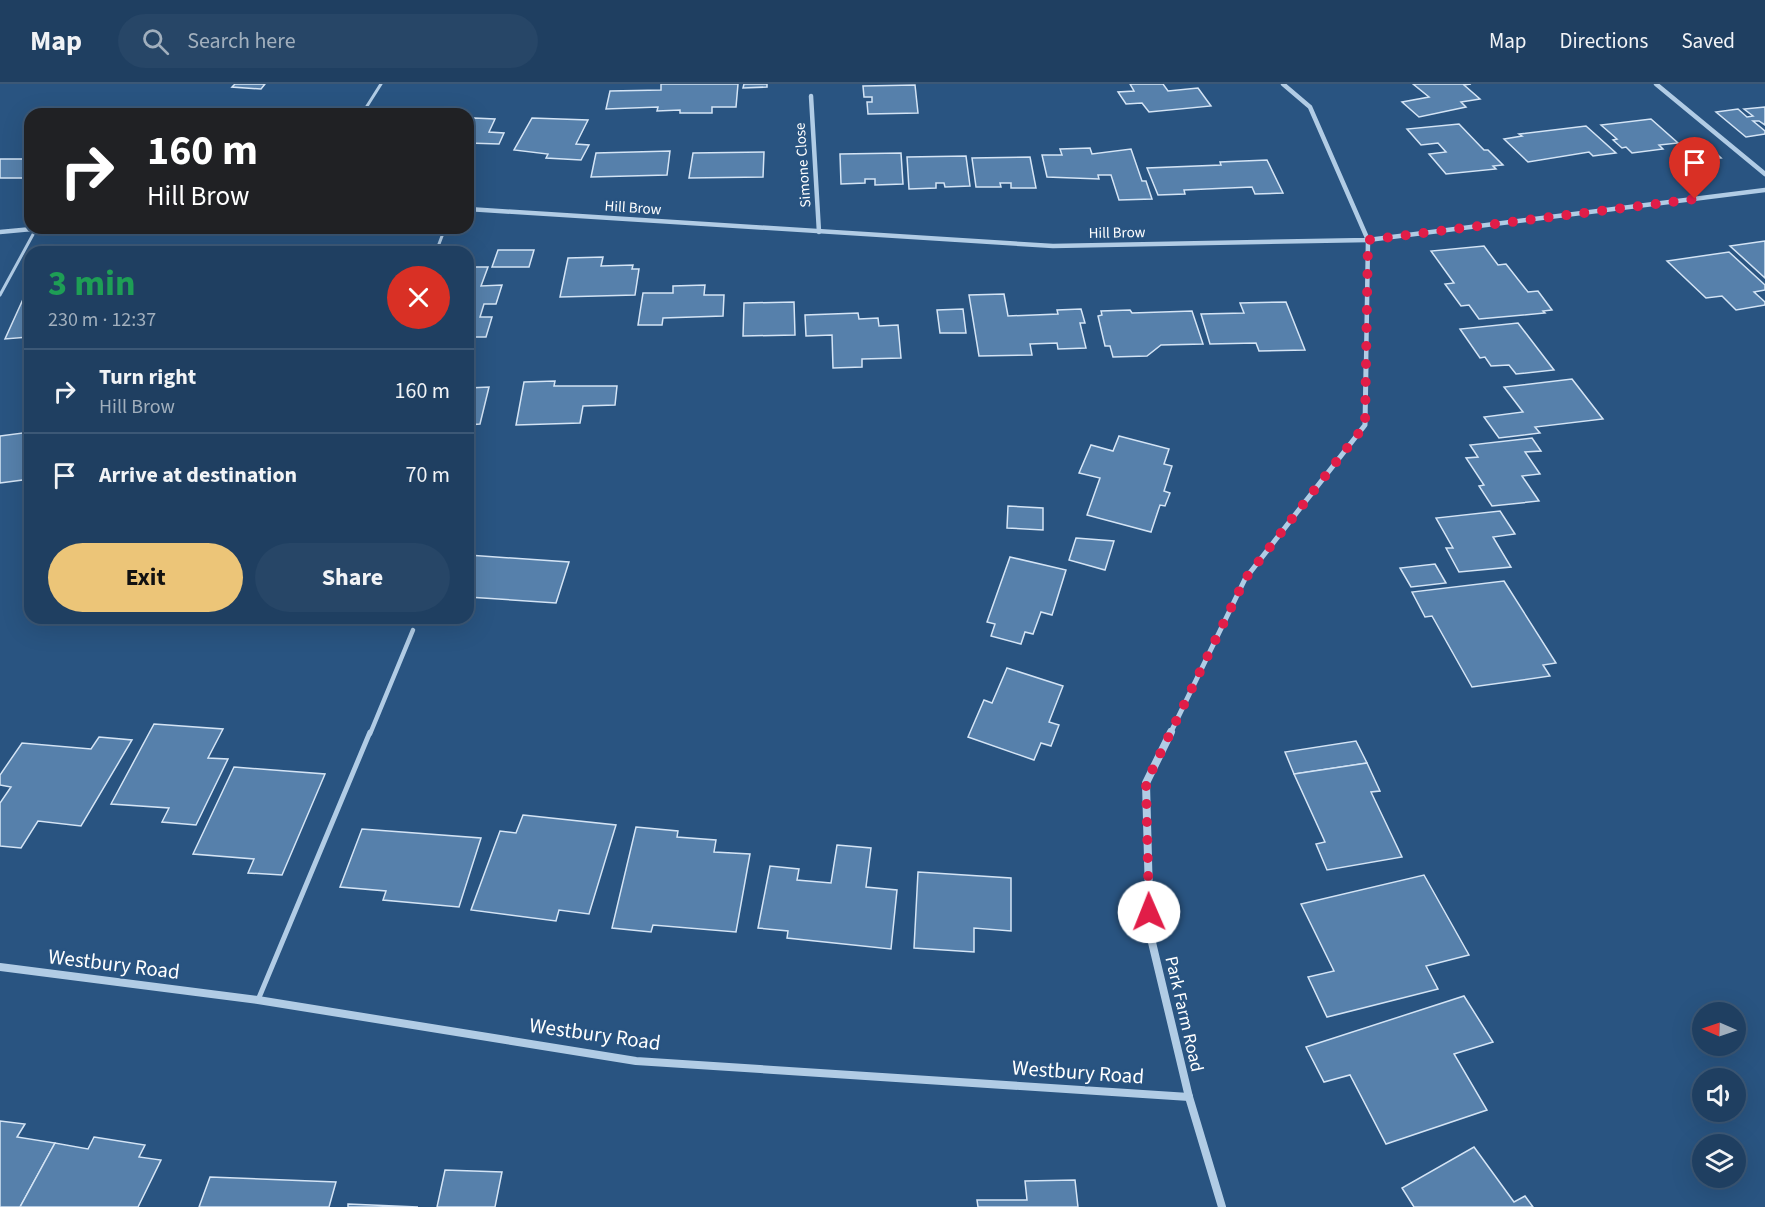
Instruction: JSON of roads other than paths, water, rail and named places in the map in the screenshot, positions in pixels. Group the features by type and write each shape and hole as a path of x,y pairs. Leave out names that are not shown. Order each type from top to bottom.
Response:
{"street":[{"name":"Park Farm Road","path":"1222,1207 1189,1097 1150,934 1146,783 1245,579 1365,425 1368,240 1310,107 1283,84"},
{"path":"1656,84 1765,174"},
{"name":"Simone Close","path":"811,96 819,232"},
{"name":"Hill Brow","path":"474,209 1053,246 1368,240 1765,190"},
{"path":"0,232 24,230"},
{"name":"Westbury Road","path":"0,968 258,1000 636,1061 1189,1097"}],"lane":[{"path":"366,108 381,84"},
{"path":"0,295 24,251"},
{"path":"258,1000 413,630"}]}
